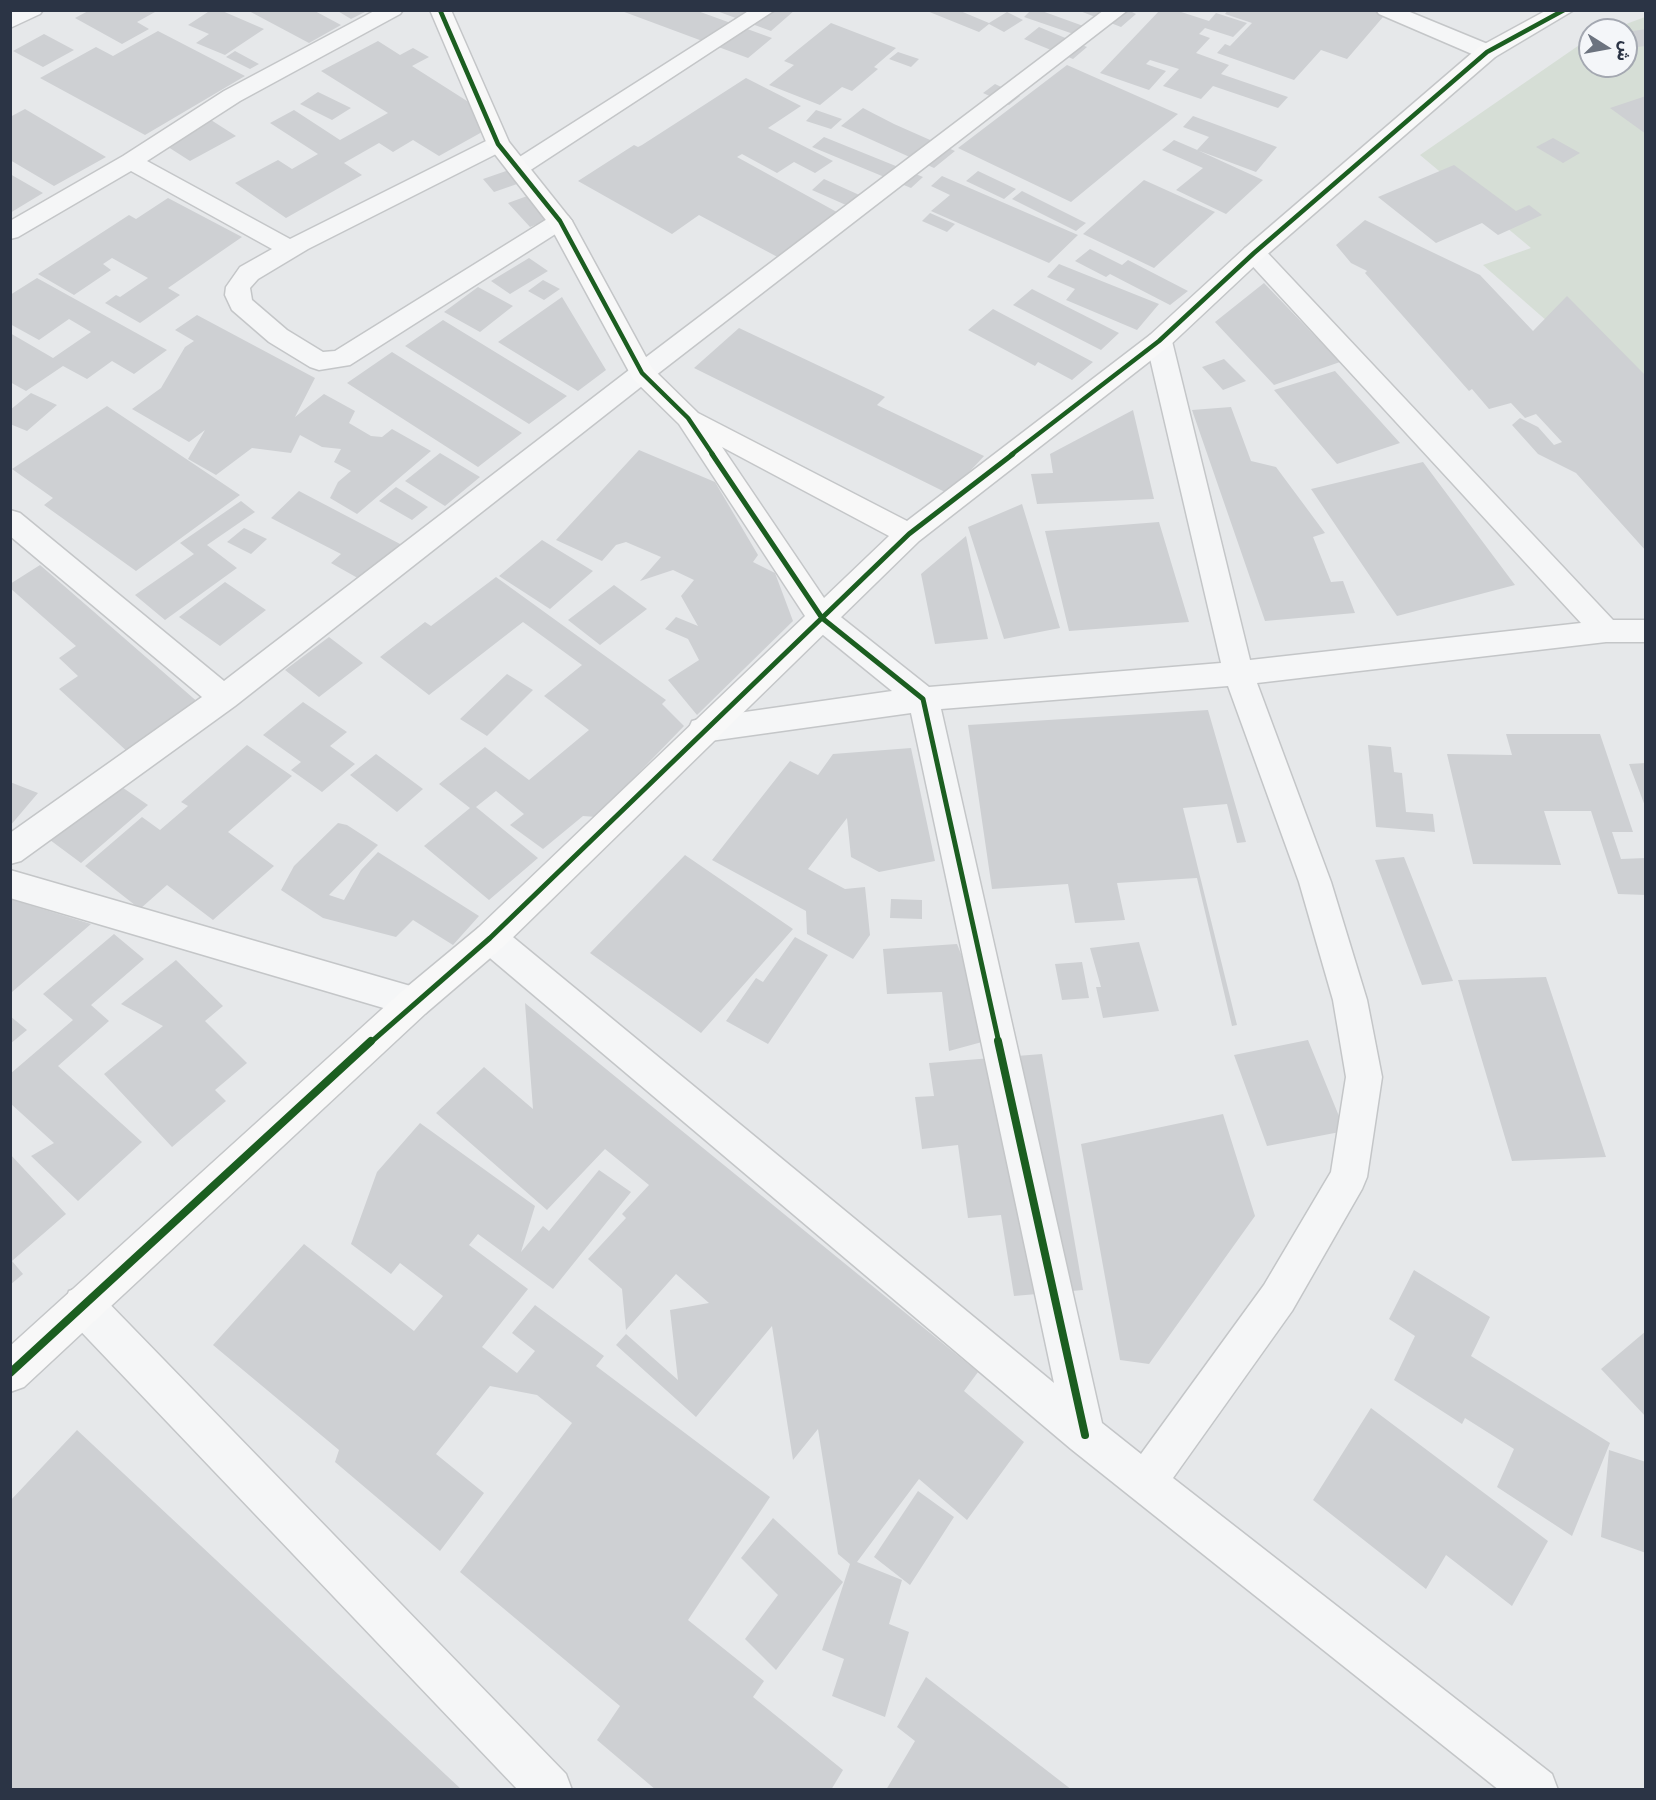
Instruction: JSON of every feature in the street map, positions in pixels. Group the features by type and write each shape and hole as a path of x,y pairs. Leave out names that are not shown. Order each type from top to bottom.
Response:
{"street":[{"path":"10,22 33,10"},
{"path":"10,232 131,161 232,96 393,10"},
{"path":"440,10 498,144 560,221 642,373 688,418 822,618 923,699 1085,1435"},
{"path":"518,168 765,10"},
{"path":"10,851 224,698 642,373 1118,10"},
{"path":"1386,10 1487,52"},
{"path":"10,1373 414,1002 490,938 703,730 909,534 1159,341 1254,253 1487,52 1564,10"},
{"path":"498,144 290,249 249,273 238,287 237,295 241,304 278,336 319,361 331,362 349,356 407,316 560,221"},
{"path":"131,161 290,249"},
{"path":"1254,253 1606,631"},
{"path":"1145,1483 1278,1298 1349,1177 1360,1122 1364,1077 1350,1000 1315,882 1238,673 1159,341"},
{"path":"688,418 909,534"},
{"path":"10,520 224,698"},
{"path":"703,730 923,699 1238,673 1606,631 1646,631"},
{"path":"10,884 414,1002"},
{"path":"490,938 1085,1435 1536,1790"},
{"path":"83,1305 550,1790"}],"shaded area":[{"path":"1645,17 1645,407 1483,265 1531,248 1420,155 1578,46 1578,78 1638,78 1638,20"}],"building":[{"path":"90,10 151,10 155,12 137,22 149,29 122,44 75,18"},
{"path":"211,10 220,10 264,29 225,55 196,43 209,34 188,25"},
{"path":"247,10 313,10 341,25 309,43"},
{"path":"336,10 369,10 351,19"},
{"path":"619,10 695,10 772,38 748,58"},
{"path":"714,10 795,10 771,31"},
{"path":"958,10 989,23 1007,12 1023,20 1004,32 989,24 979,32 927,11"},
{"path":"1031,10 1039,10 1100,32 1091,40 1024,17"},
{"path":"1128,10 1136,14 1121,27 1080,11"},
{"path":"1160,10 1175,10 1209,21 1216,13 1247,23 1233,37 1205,28 1199,34 1210,38 1196,53 1229,65 1221,74 1288,97 1278,108 1213,86 1201,99 1163,86 1179,69 1150,60 1146,64 1166,71 1149,90 1100,73"},
{"path":"1228,10 1389,10 1347,59 1321,50 1294,80 1217,53 1225,44 1230,46 1252,23 1225,14"},
{"path":"831,23 896,48 874,67 878,69 852,91 842,87 820,105 769,85 794,65 784,61"},
{"path":"1039,27 1087,47 1073,59 1024,39"},
{"path":"1646,29 1646,46 1638,47 1638,30"},
{"path":"158,31 245,76 145,135 40,78 96,47 113,56"},
{"path":"44,34 74,50 43,67 13,51"},
{"path":"378,41 400,55 413,48 429,57 412,66 500,122 439,156 413,140 393,152 379,143 344,163 362,175 286,218 235,183 278,160 292,169 318,154 270,123 294,110 340,140 388,113 321,71"},
{"path":"235,51 259,64 250,69 226,57"},
{"path":"898,52 919,59 911,67 889,59"},
{"path":"1067,65 1178,114 1071,202 958,148"},
{"path":"746,78 801,106 768,128 833,161 815,173 794,162 777,173 742,154 737,157 844,216 785,261 699,215 672,234 578,181 634,145 638,147 642,145"},
{"path":"995,84 1020,96 1009,105 983,93"},
{"path":"318,92 351,108 332,120 300,104"},
{"path":"1646,96 1646,134 1610,108"},
{"path":"863,108 955,151 934,168 841,126"},
{"path":"25,109 106,157 54,186 10,160 10,117"},
{"path":"816,110 842,119 831,129 806,121"},
{"path":"1193,116 1277,147 1256,172 1197,150 1209,137 1183,127"},
{"path":"211,120 236,136 190,161 165,145"},
{"path":"824,137 923,177 911,188 812,147"},
{"path":"1553,138 1580,153 1563,163 1536,147"},
{"path":"1174,140 1263,180 1226,214 1176,190 1203,168 1162,150"},
{"path":"1454,165 1516,211 1529,205 1542,215 1498,235 1482,223 1436,243 1378,197"},
{"path":"509,170 520,183 494,192 483,179"},
{"path":"978,171 1016,189 1004,199 966,181"},
{"path":"10,174 43,193 10,213"},
{"path":"942,176 1078,235 1049,263 931,211 950,195 931,186"},
{"path":"824,179 866,198 855,209 812,190"},
{"path":"1144,180 1215,212 1154,268 1083,234"},
{"path":"1022,191 1086,223 1076,231 1012,199"},
{"path":"530,195 552,218 530,227 508,203"},
{"path":"168,198 242,237 168,288 180,295 140,323 105,303 116,295 120,297 148,278 112,258 103,264 111,270 74,295 38,274 129,215 136,219"},
{"path":"930,213 955,224 947,232 922,221"},
{"path":"1365,220 1480,275 1533,331 1567,296 1646,376 1646,551 1576,473 1538,454 1512,425 1520,418 1538,427 1554,445 1562,442 1536,414 1525,418 1511,403 1489,409 1472,389 1469,391 1365,273 1367,271 1351,263 1336,245"},
{"path":"1090,249 1122,265 1128,260 1188,291 1170,305 1110,274 1106,277 1075,261"},
{"path":"529,258 548,271 510,294 491,281"},
{"path":"1059,264 1159,304 1137,330 1066,300 1075,289 1047,277"},
{"path":"37,278 167,350 134,374 112,361 87,379 63,366 26,391 10,382 10,333 53,358 91,332 69,319 39,340 10,324 10,295"},
{"path":"543,280 560,289 544,300 528,291"},
{"path":"1264,283 1340,362 1274,385 1215,322"},
{"path":"478,287 513,306 480,332 444,312"},
{"path":"1032,289 1119,333 1101,350 1013,305"},
{"path":"562,297 606,370 578,391 498,342"},
{"path":"993,309 1093,362 1072,380 1038,362 1035,366 968,330"},
{"path":"197,315 315,378 295,417 324,394 355,411 349,423 371,436 382,437 392,429 431,451 357,514 330,498 338,482 351,471 334,462 341,449 322,447 300,435 291,453 252,448 216,475 188,459 205,430 189,442 132,409 161,388 185,347 194,341 175,330"},
{"path":"443,320 567,396 529,424 405,346"},
{"path":"739,328 885,397 877,405 984,456 949,494 694,368"},
{"path":"392,352 522,433 478,467 347,383"},
{"path":"1224,359 1246,381 1223,390 1202,367"},
{"path":"1335,371 1400,443 1337,464 1274,390"},
{"path":"31,393 57,405 27,431 10,424 10,410"},
{"path":"107,406 240,495 136,571 44,505 53,498 12,469"},
{"path":"1231,407 1251,461 1276,467 1325,533 1313,537 1331,582 1343,581 1355,613 1265,621 1192,410"},
{"path":"1133,410 1154,499 1037,504 1031,474 1053,473 1050,454"},
{"path":"639,450 715,482 758,555 753,562 775,573 793,621 697,715 668,680 699,660 688,639 665,629 676,617 698,626 681,596 694,580 673,570 640,581 661,557 626,542 616,545 602,561 556,540"},
{"path":"440,453 480,477 445,506 405,481"},
{"path":"1423,462 1515,585 1397,616 1311,489"},
{"path":"396,487 428,507 412,520 379,501"},
{"path":"299,491 402,545 363,581 331,563 341,554 271,518"},
{"path":"241,501 255,512 207,545 237,568 165,620 135,595 194,554 180,543"},
{"path":"1022,504 1060,628 1004,639 968,527"},
{"path":"1159,522 1189,622 1069,631 1045,531"},
{"path":"244,528 267,539 251,554 227,542"},
{"path":"966,536 988,639 935,644 921,574"},
{"path":"542,540 593,571 550,609 499,576"},
{"path":"40,565 200,704 130,754 59,689 78,676 59,658 76,646 10,588 10,584"},
{"path":"496,577 666,700 662,704 684,726 596,817 583,816 543,849 510,825 524,814 496,791 476,807 538,858 489,900 424,846 470,808 439,784 485,747 529,780 589,730 544,696 582,665 523,622 429,695 380,657 425,622 431,626"},
{"path":"225,582 266,610 220,646 179,617"},
{"path":"614,585 647,609 600,645 568,620"},
{"path":"329,637 363,663 319,697 285,670"},
{"path":"507,674 533,690 487,736 460,719"},
{"path":"303,702 347,732 330,746 355,764 322,792 291,770 301,762 263,735"},
{"path":"1208,710 1246,842 1237,843 1227,804 1183,808 1237,1025 1232,1026 1197,878 1117,883 1125,920 1075,923 1068,884 992,889 968,725"},
{"path":"1506,734 1600,734 1633,832 1612,832 1621,859 1646,858 1646,895 1618,894 1591,811 1544,811 1561,865 1473,864 1447,754 1512,755"},
{"path":"247,745 292,776 228,832 274,866 213,920 167,885 140,909 85,866 142,817 160,830 188,806 181,802"},
{"path":"1368,745 1391,747 1394,772 1402,773 1406,812 1433,814 1435,832 1376,827"},
{"path":"911,748 935,861 879,872 851,857 847,818 808,869 845,889 865,887 870,935 853,959 807,934 806,911 712,860 790,761 818,775 833,754"},
{"path":"376,754 423,789 397,812 350,775"},
{"path":"1646,763 1646,806 1645,806 1629,764"},
{"path":"10,782 38,793 10,826"},
{"path":"116,783 148,805 81,863 50,840"},
{"path":"338,823 347,825 378,845 329,895 344,900 361,870 378,852 479,916 453,945 413,920 396,937 323,918 281,890 294,866"},
{"path":"685,855 793,929 701,1033 590,953"},
{"path":"1404,857 1453,981 1422,985 1375,860"},
{"path":"10,899 91,924 12,992 10,991"},
{"path":"891,899 922,900 922,919 890,918"},
{"path":"114,934 144,959 91,1005 109,1021 58,1066 142,1142 78,1201 31,1156 54,1143 10,1103 10,1074 73,1020 43,994"},
{"path":"795,937 828,955 768,1044 726,1021 756,978 763,982"},
{"path":"1139,942 1159,1011 1103,1018 1096,987 1101,987 1090,948"},
{"path":"957,944 972,981 969,990 982,1042 949,1051 942,992 887,994 883,949"},
{"path":"176,960 223,1006 205,1021 247,1063 215,1090 226,1101 172,1147 104,1074 163,1026 121,1004"},
{"path":"1082,962 1089,998 1062,1000 1055,964"},
{"path":"1546,977 1606,1157 1512,1161 1458,980"},
{"path":"525,1003 978,1372 964,1391 1024,1442 967,1520 919,1479 857,1562 902,1580 889,1624 909,1632 885,1717 832,1696 844,1659 822,1650 850,1564 838,1554 818,1429 793,1460 772,1326 696,1417 616,1345 626,1334 678,1380 670,1310 709,1303 676,1274 626,1330 622,1289 588,1259 626,1218 622,1214 649,1185 605,1149 547,1210 436,1113 484,1067 533,1109"},
{"path":"10,1016 27,1030 10,1044"},
{"path":"1308,1040 1345,1131 1267,1146 1234,1055"},
{"path":"1042,1054 1083,1290 1014,1296 1001,1215 968,1218 958,1145 922,1149 915,1097 934,1096 929,1063"},
{"path":"1223,1114 1255,1216 1149,1364 1120,1360 1081,1144"},
{"path":"420,1123 535,1206 521,1252 543,1226 549,1231 599,1170 631,1192 553,1289 478,1234 469,1245 528,1289 482,1347 517,1373 535,1351 512,1333 535,1305 604,1356 596,1366 770,1497 688,1620 764,1681 753,1697 843,1770 831,1790 656,1790 597,1740 620,1706 460,1572 572,1423 537,1395 490,1386 436,1454 484,1493 440,1551 335,1462 339,1450 213,1345 304,1244 414,1331 443,1296 400,1263 391,1274 351,1244 377,1172"},
{"path":"10,1154 66,1214 12,1261 23,1274 10,1285"},
{"path":"1414,1270 1490,1317 1471,1356 1610,1443 1572,1536 1497,1487 1514,1449 1465,1418 1462,1424 1394,1380 1415,1336 1389,1319"},
{"path":"1646,1331 1646,1417 1601,1369"},
{"path":"1371,1408 1548,1541 1512,1606 1446,1555 1426,1589 1313,1500"},
{"path":"77,1430 462,1790 10,1790 10,1501"},
{"path":"1609,1450 1646,1462 1646,1553 1601,1537"},
{"path":"918,1491 954,1517 910,1585 874,1557"},
{"path":"773,1518 843,1582 776,1670 745,1639 778,1595 741,1558"},
{"path":"926,1677 1072,1790 886,1790 915,1741 897,1727"}],"cycle path":[{"path":"440,10 498,144 560,221 642,373 688,418 822,618 923,699 1085,1435"},
{"path":"10,1373 414,1002 490,938 909,534 1159,341 1254,253 1487,52 1564,10"}]}
